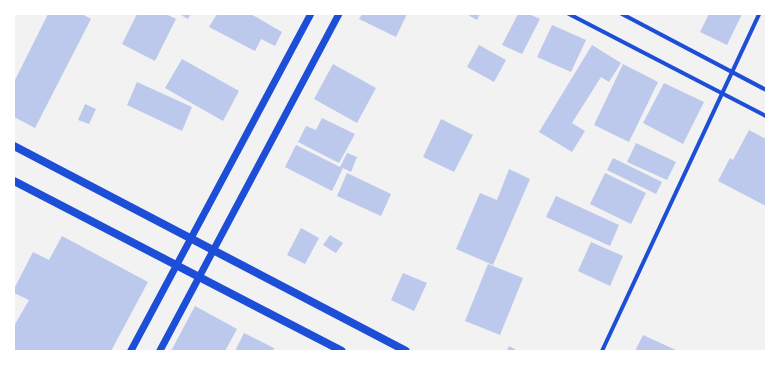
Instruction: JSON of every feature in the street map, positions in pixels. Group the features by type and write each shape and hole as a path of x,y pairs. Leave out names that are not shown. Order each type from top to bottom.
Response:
{"main road":[{"path":"14,146 406,351"},
{"path":"14,181 342,351"}],"street":[{"path":"130,351 310,14"},
{"path":"159,351 338,14"},
{"path":"569,14 766,116"},
{"path":"622,14 766,90"},
{"path":"602,351 759,14"}],"building":[{"path":"48,14 82,14 91,19 35,128 14,117 14,82"},
{"path":"137,14 166,14 176,19 155,61 122,44"},
{"path":"179,14 191,14 188,19"},
{"path":"217,14 251,14 282,32 275,46 261,39 255,51 209,27"},
{"path":"362,14 407,14 396,37 359,19"},
{"path":"466,14 480,14 477,20"},
{"path":"518,14 529,14 540,19 522,54 502,45"},
{"path":"709,14 742,14 727,45 700,32"},
{"path":"552,25 586,40 571,72 537,57"},
{"path":"479,45 506,60 494,82 467,67"},
{"path":"592,45 621,63 609,82 601,77 572,123 585,131 572,152 539,132"},
{"path":"182,59 239,91 223,121 165,88"},
{"path":"333,64 376,88 357,123 314,99"},
{"path":"623,64 658,82 629,142 594,125"},
{"path":"137,82 192,107 182,131 127,105"},
{"path":"664,83 704,102 683,144 643,123"},
{"path":"85,104 96,109 89,124 78,120"},
{"path":"322,118 355,134 339,163 298,142 306,126 316,130"},
{"path":"441,119 473,135 454,172 423,157"},
{"path":"749,130 766,139 766,206 718,181 730,158 733,160"},
{"path":"636,143 676,162 667,180 627,162"},
{"path":"296,145 340,167 347,153 357,157 351,172 343,168 332,191 285,167"},
{"path":"613,158 662,182 656,194 607,170"},
{"path":"509,169 530,179 493,265 456,249 480,193 497,200"},
{"path":"347,173 391,194 381,216 337,196"},
{"path":"605,173 646,193 631,224 590,204"},
{"path":"556,196 619,225 610,246 546,217"},
{"path":"301,228 319,238 305,264 287,255"},
{"path":"330,235 343,243 336,253 323,245"},
{"path":"62,236 148,282 111,351 14,350 14,326 29,300 14,293 14,289 33,252 49,260"},
{"path":"591,242 623,256 610,286 578,271"},
{"path":"488,264 523,278 500,335 465,321"},
{"path":"403,273 427,283 414,311 391,300"},
{"path":"195,306 237,329 225,351 171,351"},
{"path":"244,333 274,348 273,351 235,351"},
{"path":"643,335 678,351 635,351"},
{"path":"509,346 518,351 507,351"}]}
